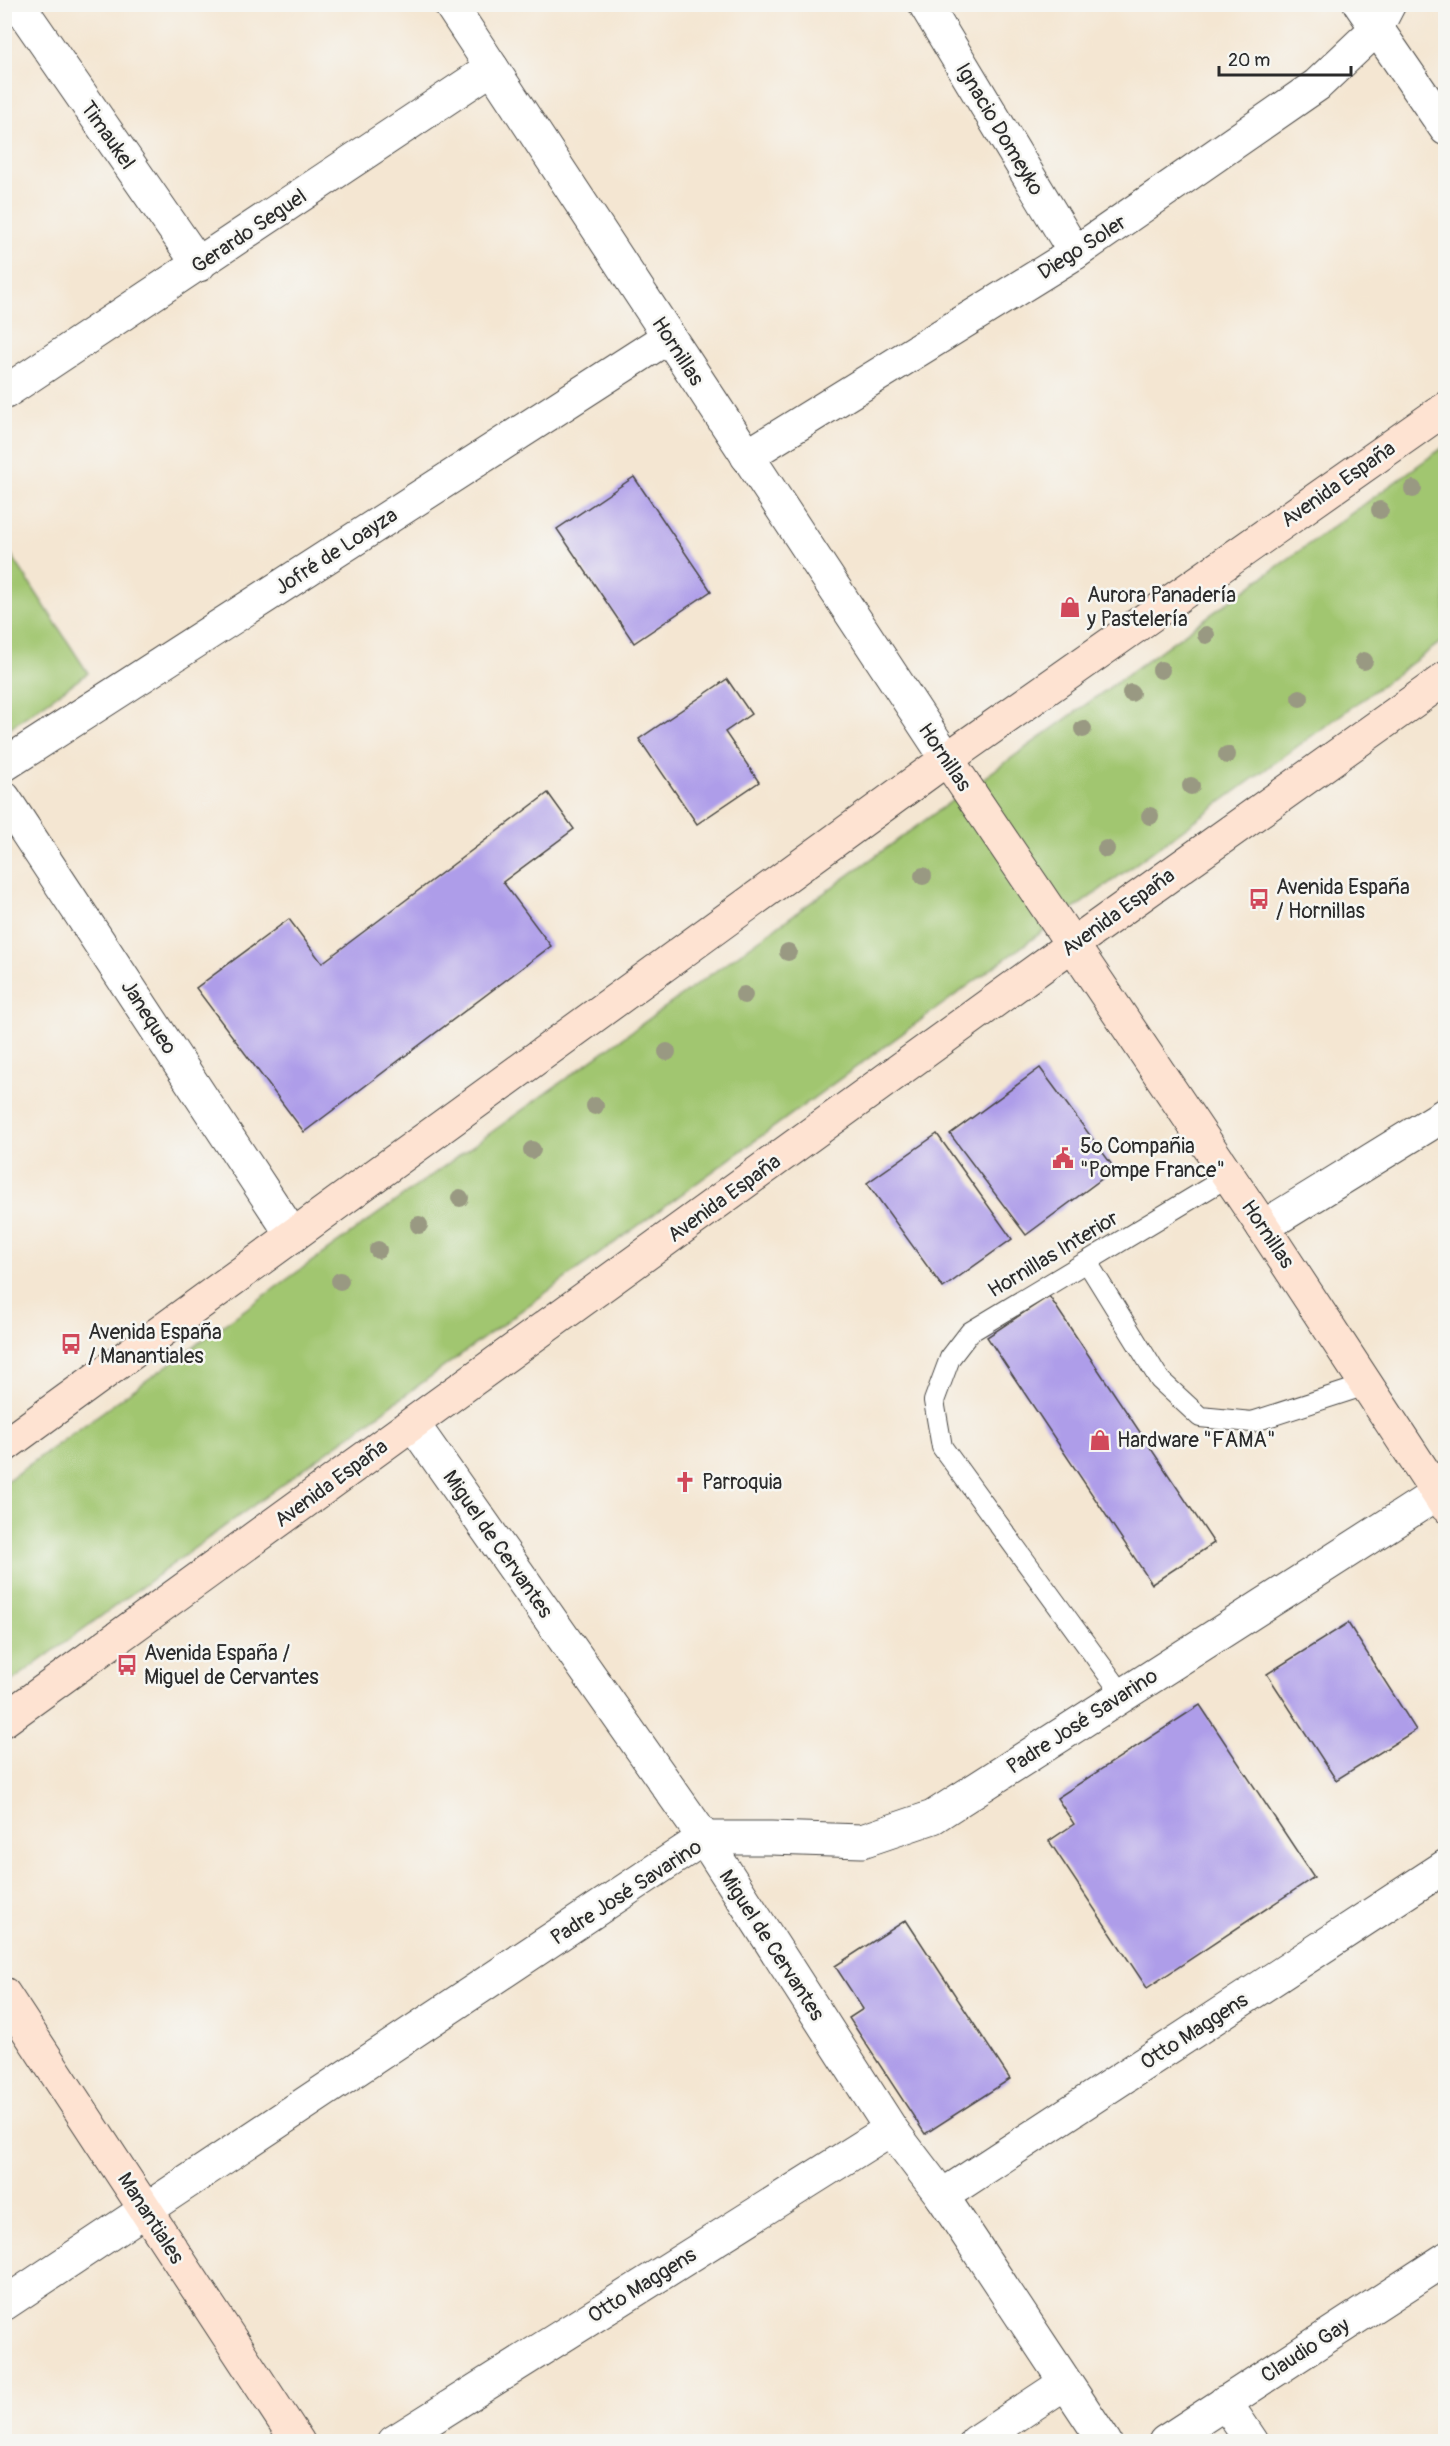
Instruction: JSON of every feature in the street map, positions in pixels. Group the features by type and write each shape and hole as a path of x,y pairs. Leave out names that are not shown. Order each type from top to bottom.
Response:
{"main road":[{"name":"Avenida España","path":"4,1446 946,759 1446,408"},
{"name":"Avenida España","path":"4,1720 1074,944 1446,678"},
{"name":"Hornillas","path":"946,759 1074,944 1366,1385 1443,1496"},
{"name":"Manantiales","path":"4,1994 298,2442"}],"street":[{"name":"Timaukel","path":"18,4 199,265"},
{"name":"Hornillas","path":"450,4 946,759"},
{"name":"Ignacio Domeyko","path":"925,4 1075,253"},
{"name":"Diego Soler","path":"747,456 1075,253 1317,85 1375,13"},
{"path":"1375,13 1446,129"},
{"name":"Gerardo Seguel","path":"4,393 492,68"},
{"name":"Jofré de Loayza","path":"4,765 668,337"},
{"name":"Janequeo","path":"4,798 293,1236"},
{"path":"1263,1227 1446,1114"},
{"name":"Miguel de Cervantes","path":"413,1424 704,1838 891,2129 942,2196 1105,2442"},
{"name":"Padre José Savarino","path":"4,2304 704,1838 862,1841 933,1816 1443,1496"},
{"name":"Otto Maggens","path":"942,2196 1446,1866"},
{"name":"Otto Maggens","path":"394,2442 891,2129"},
{"name":"Claudio Gay","path":"1165,2442 1446,2259"},
{"path":"976,2442 1065,2383"},
{"path":"1225,2402 1252,2442"}],"lane":[{"name":"Hornillas Interior","path":"1123,1695 942,1447 934,1401 950,1358 970,1332 1229,1176"},
{"path":"1087,1262 1160,1380 1200,1417 1252,1422 1366,1385"}],"green space":[{"path":"1445,446 1445,639 5,1686 4,1483"},
{"path":"5,545 88,673 4,731"}],"building":[{"path":"634,477 711,591 634,643 557,529"},
{"path":"727,679 751,714 725,732 759,782 697,824 639,739"},
{"path":"548,793 574,829 503,882 551,946 304,1132 196,988 289,919 322,963"},
{"path":"1040,1068 1115,1169 1026,1235 950,1134"},
{"path":"937,1134 1012,1239 943,1288 867,1183"},
{"name":"Hardware \"FAMA\"","path":"1049,1296 1214,1543 1152,1584 987,1337"},
{"path":"1348,1623 1416,1730 1336,1780 1267,1674"},
{"path":"1200,1705 1314,1877 1147,1988 1049,1841 1074,1824 1057,1798"},
{"path":"906,1920 1010,2079 925,2134 849,2018 863,2009 835,1966"}],"place":[{"name":"Aurora Panadería y Pastelería","path":"1070,607"},
{"name":"Avenida España / Hornillas","path":"1259,899"},
{"name":"5º Compañia \"Pompe France\"","path":"1063,1158"},
{"name":"Avenida España / Manantiales","path":"71,1344"},
{"name":"Hardware \"FAMA\"","path":"1100,1440"},
{"name":"Parroquia","path":"685,1482"},
{"name":"Avenida España / Miguel de Cervantes","path":"127,1665"}]}
